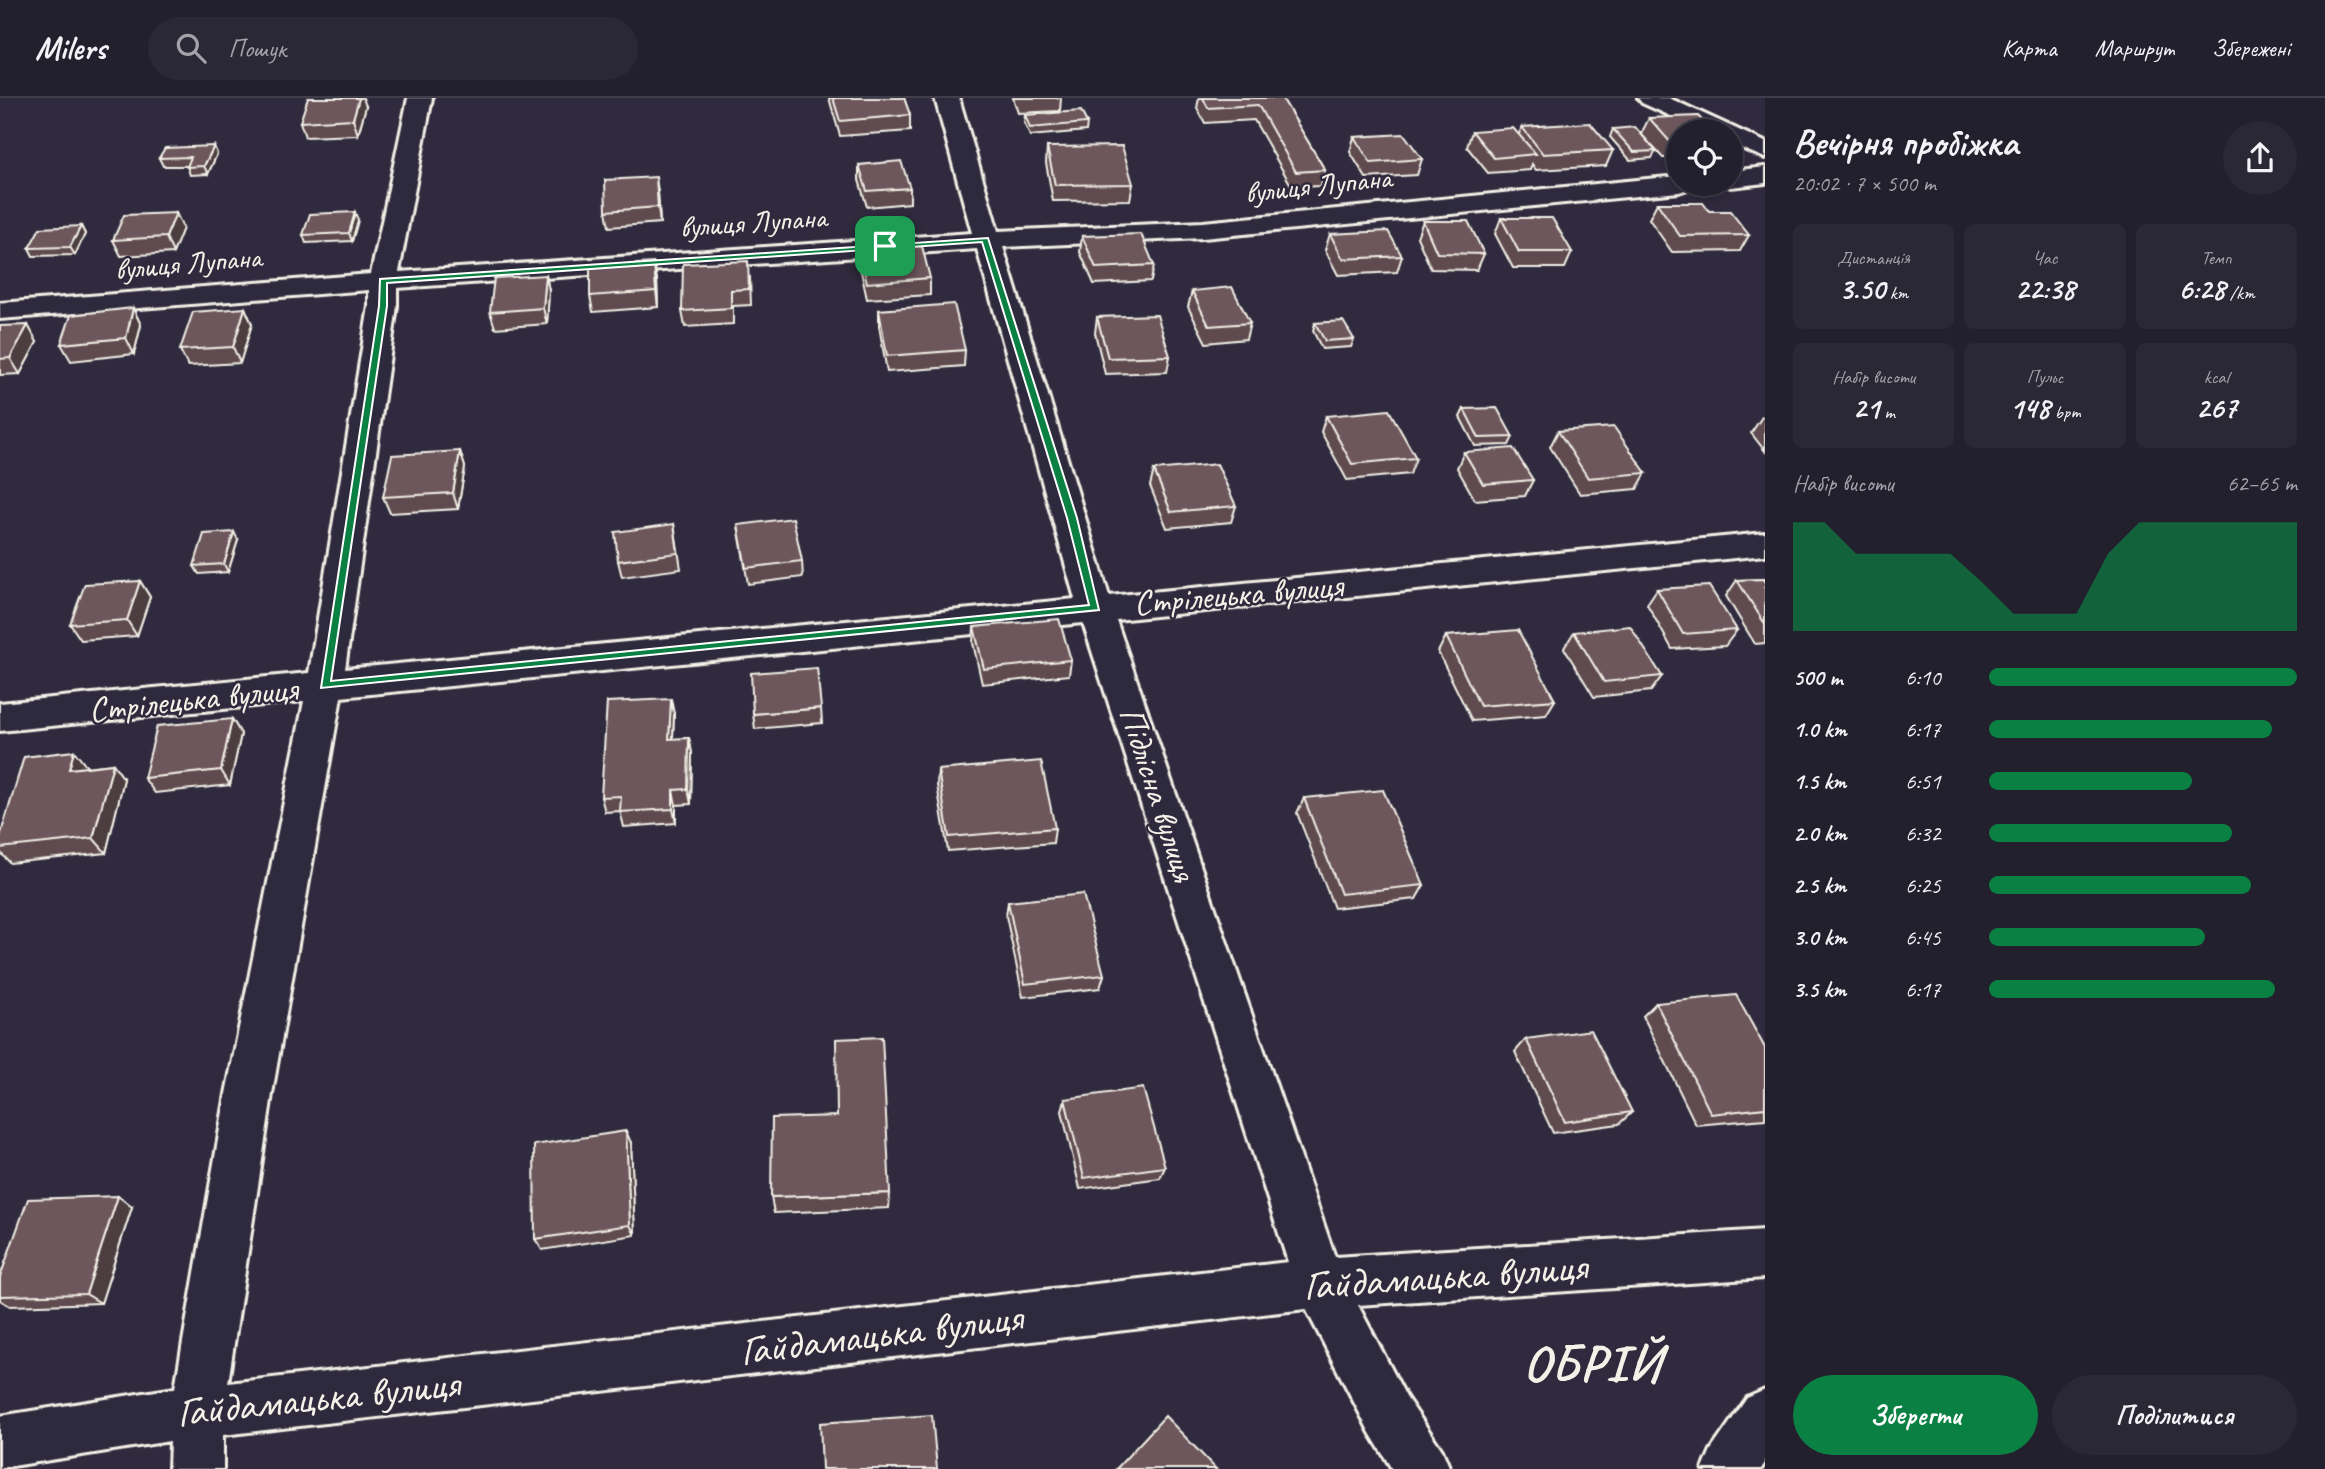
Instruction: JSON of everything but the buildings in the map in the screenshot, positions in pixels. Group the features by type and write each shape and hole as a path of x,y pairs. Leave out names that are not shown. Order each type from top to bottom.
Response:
{"street":[{"path":"196,1469 197,1413 249,1094 325,685 383,306 383,281 420,98"},
{"name":"Підлісна вулиця","path":"947,98 985,240 1072,518 1095,608 1319,1283 1388,1416 1423,1469"},
{"path":"1650,98 1696,119"},
{"path":"1743,140 1765,150"},
{"path":"1743,178 1765,175"},
{"name":"вулиця Лупана","path":"0,311 383,281 985,240 1203,230 1666,185"},
{"name":"Стрілецька вулиця","path":"0,717 1765,544"},
{"name":"Гайдамацька вулиця","path":"0,1442 197,1413 1319,1283 1765,1254"},
{"path":"1730,1469 1765,1416"}],"district":[{"name":"ОБРІЙ","path":"1593,1363"}],"route":[{"path":"985,240 1072,518 1095,608 325,685 383,306 383,281 885,246 985,240"}]}
